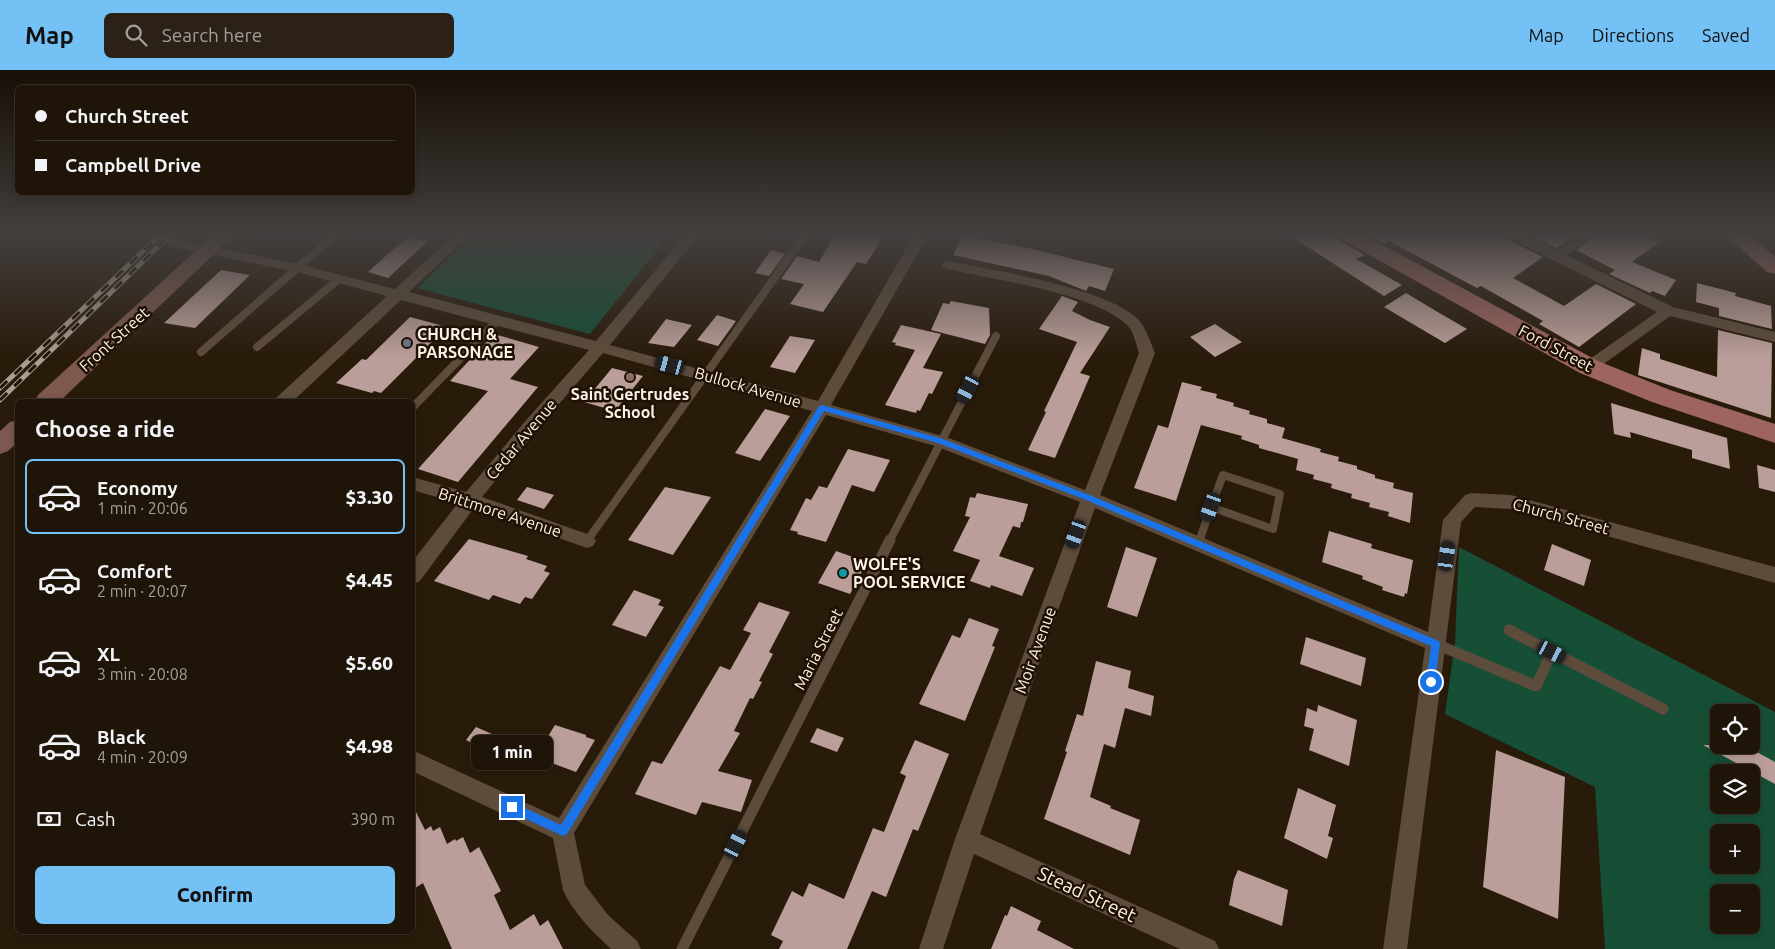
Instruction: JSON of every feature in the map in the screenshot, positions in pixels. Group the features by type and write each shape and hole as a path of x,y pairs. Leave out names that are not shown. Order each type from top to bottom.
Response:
{"main road":[{"name":"Front Street","path":"48,399 182,276"},
{"name":"Ford Street","path":"1423,276 1589,367 1661,396 1775,434"},
{"path":"0,445 15,431"}],"street":[{"name":"Bullock Avenue","path":"331,276 706,374 940,441 1089,498 1436,644"},
{"path":"285,399 418,276"},
{"name":"Cedar Avenue","path":"415,573 470,500 658,276"},
{"path":"629,949 600,923 575,890 563,831 822,407 897,276"},
{"name":"Moir Avenue","path":"931,949 966,839 1089,498 1147,353 1141,336 1132,321 1119,311 1089,297 997,276"},
{"path":"1597,276 1668,311 1775,337"},
{"path":"1589,367 1668,311"},
{"name":"Brittmore Avenue","path":"415,484 470,500 587,541"},
{"name":"Church Street","path":"1395,949 1452,520 1471,500 1511,502 1775,575"},
{"path":"415,761 563,831"},
{"name":"Stead Street","path":"966,839 1207,949"}],"lane":[{"path":"201,352 289,276"},
{"path":"587,541 776,276"},
{"path":"256,347 339,278"},
{"path":"415,405 498,320"},
{"name":"Maria Street","path":"682,949 940,441 996,336"},
{"path":"1198,543 1211,507 1223,475 1280,494 1273,529 1211,507"},
{"path":"1509,630 1663,710"},
{"path":"1436,644 1536,686 1552,652"}],"green space":[{"path":"430,276 636,276 590,334 417,288"},
{"path":"1459,547 1760,704 1710,704 1710,754 1760,754 1760,704 1775,712 1775,949 1605,949 1595,787 1445,714 1455,643"}],"building":[{"path":"215,276 249,276 195,328 164,323"},
{"path":"783,276 847,276 823,312 790,304 804,284 781,279"},
{"path":"1049,276 1111,276 1105,291 1089,286 1086,291"},
{"path":"1353,276 1386,276 1402,285 1384,296"},
{"path":"1455,276 1516,276 1513,278 1564,306 1596,284 1636,304 1579,347 1539,324 1543,321 1481,286 1477,288"},
{"path":"1613,276 1666,276 1676,280 1665,296 1652,291 1650,293"},
{"path":"1697,283 1736,293 1735,296 1771,306 1772,329 1719,316 1719,308 1696,302"},
{"path":"1406,293 1467,329 1445,343 1384,307"},
{"path":"1062,296 1078,302 1072,311 1110,327 1080,373 1090,376 1055,458 1028,450 1046,412 1044,411 1077,342 1039,329"},
{"path":"951,301 989,308 990,335 985,344 931,330 943,303 949,304"},
{"path":"717,315 736,321 718,346 697,340"},
{"name":"CHURCH & PARSONAGE","path":"410,317 447,327 381,393 374,391 372,393 336,383 362,359 366,360"},
{"path":"666,319 692,325 674,347 648,343"},
{"path":"1215,324 1242,342 1215,357 1190,337"},
{"path":"901,325 941,334 923,368 943,372 932,394 929,393 920,411 917,410 916,413 885,405 915,350 895,345 896,343 892,342"},
{"path":"1718,330 1772,343 1771,418 1638,375 1642,348 1660,354 1660,359 1717,377"},
{"path":"494,334 539,347 510,379 538,387 458,482 418,469 488,391 450,381"},
{"path":"790,336 815,340 795,373 770,367"},
{"path":"612,368 643,376 615,411 584,402"},
{"path":"1182,382 1202,387 1200,390 1217,394 1216,398 1234,403 1233,406 1250,411 1249,414 1267,419 1267,423 1285,428 1282,438 1321,449 1320,452 1339,457 1338,461 1357,466 1357,469 1375,475 1375,478 1394,483 1393,488 1413,493 1410,523 1388,516 1389,512 1369,507 1370,503 1351,498 1352,494 1331,488 1332,484 1313,479 1314,475 1296,470 1298,459 1259,448 1259,445 1241,439 1242,436 1201,425 1176,501 1134,488 1158,425 1168,428"},
{"path":"1611,403 1727,438 1730,469 1692,458 1692,450 1630,432 1631,438 1614,434"},
{"path":"765,409 790,416 760,461 735,453"},
{"path":"848,449 890,460 874,492 852,485 826,542 797,534 798,532 790,530 806,498 811,500 819,486 827,488"},
{"path":"1757,465 1775,470 1775,492 1759,488"},
{"path":"527,487 554,495 544,509 517,500"},
{"path":"665,487 711,497 673,555 628,540"},
{"path":"977,493 1028,504 1020,528 1013,526 999,556 1034,568 1022,596 991,585 990,588 970,581 980,560 953,551 970,517 965,516 970,497 975,498"},
{"path":"1329,531 1372,544 1371,548 1413,560 1407,594 1405,593 1404,597 1382,590 1383,587 1362,579 1363,576 1322,562"},
{"path":"469,539 528,556 526,559 547,566 544,571 550,573 532,599 525,597 520,604 493,595 489,600 434,581"},
{"path":"1552,544 1591,560 1584,586 1544,570"},
{"path":"1126,547 1157,558 1137,617 1107,607"},
{"name":"WOLFE'S POOL SERVICE","path":"836,551 867,562 850,594 818,583"},
{"path":"634,590 661,600 658,605 664,607 646,637 612,625"},
{"path":"759,602 790,612 769,652 773,654 759,681 762,682 753,699 750,698 734,731 740,733 718,771 752,780 741,812 702,802 696,815 635,794 652,761 662,764 720,666 730,670 751,633 743,630"},
{"path":"969,618 999,629 992,646 995,647 965,721 919,704 952,635 960,638"},
{"path":"1306,637 1366,658 1361,686 1300,664"},
{"path":"1096,661 1131,671 1128,688 1154,696 1151,716 1125,708 1115,748 1104,744 1090,797 1111,806 1110,808 1140,820 1130,855 1044,819 1067,752 1065,751 1077,714 1083,716"},
{"path":"1318,705 1357,720 1349,766 1309,750 1314,729 1304,726 1307,708 1317,712"},
{"path":"555,725 586,735 586,737 595,740 576,772 549,762 553,754 540,749"},
{"path":"476,727 492,734 482,748 466,740"},
{"path":"817,728 844,738 837,752 810,742"},
{"path":"915,740 949,754 918,831 913,829 886,897 872,891 847,949 779,949 783,941 771,935 792,891 803,897 809,883 844,899 873,828 884,832 906,776 900,773"},
{"path":"1496,750 1565,777 1558,919 1483,887"},
{"path":"1720,754 1760,754 1775,762 1775,784 1760,776 1760,764 1738,764"},
{"path":"1298,788 1336,805 1328,836 1333,838 1327,859 1284,838"},
{"path":"415,810 425,830 431,826 433,831 440,827 447,844 463,837 470,853 479,847 501,891 494,895 510,930 534,914 540,926 548,920 563,949 452,949 423,883 415,888"},
{"path":"1238,870 1288,890 1282,926 1229,905 1234,879"},
{"path":"1011,906 1041,921 1037,930 1074,949 991,949 1005,915 1007,916"}],"railway":[{"path":"0,388 117,276"},
{"path":"0,400 128,276"}],"place":[{"name":"CHURCH & PARSONAGE","path":"407,343"},
{"name":"Saint Gertrudes School","path":"630,377"},
{"name":"WOLFE'S POOL SERVICE","path":"843,573"}],"route":[{"path":"512,807 563,831 822,407 940,441 1089,498 1436,644 1431,682"}]}
